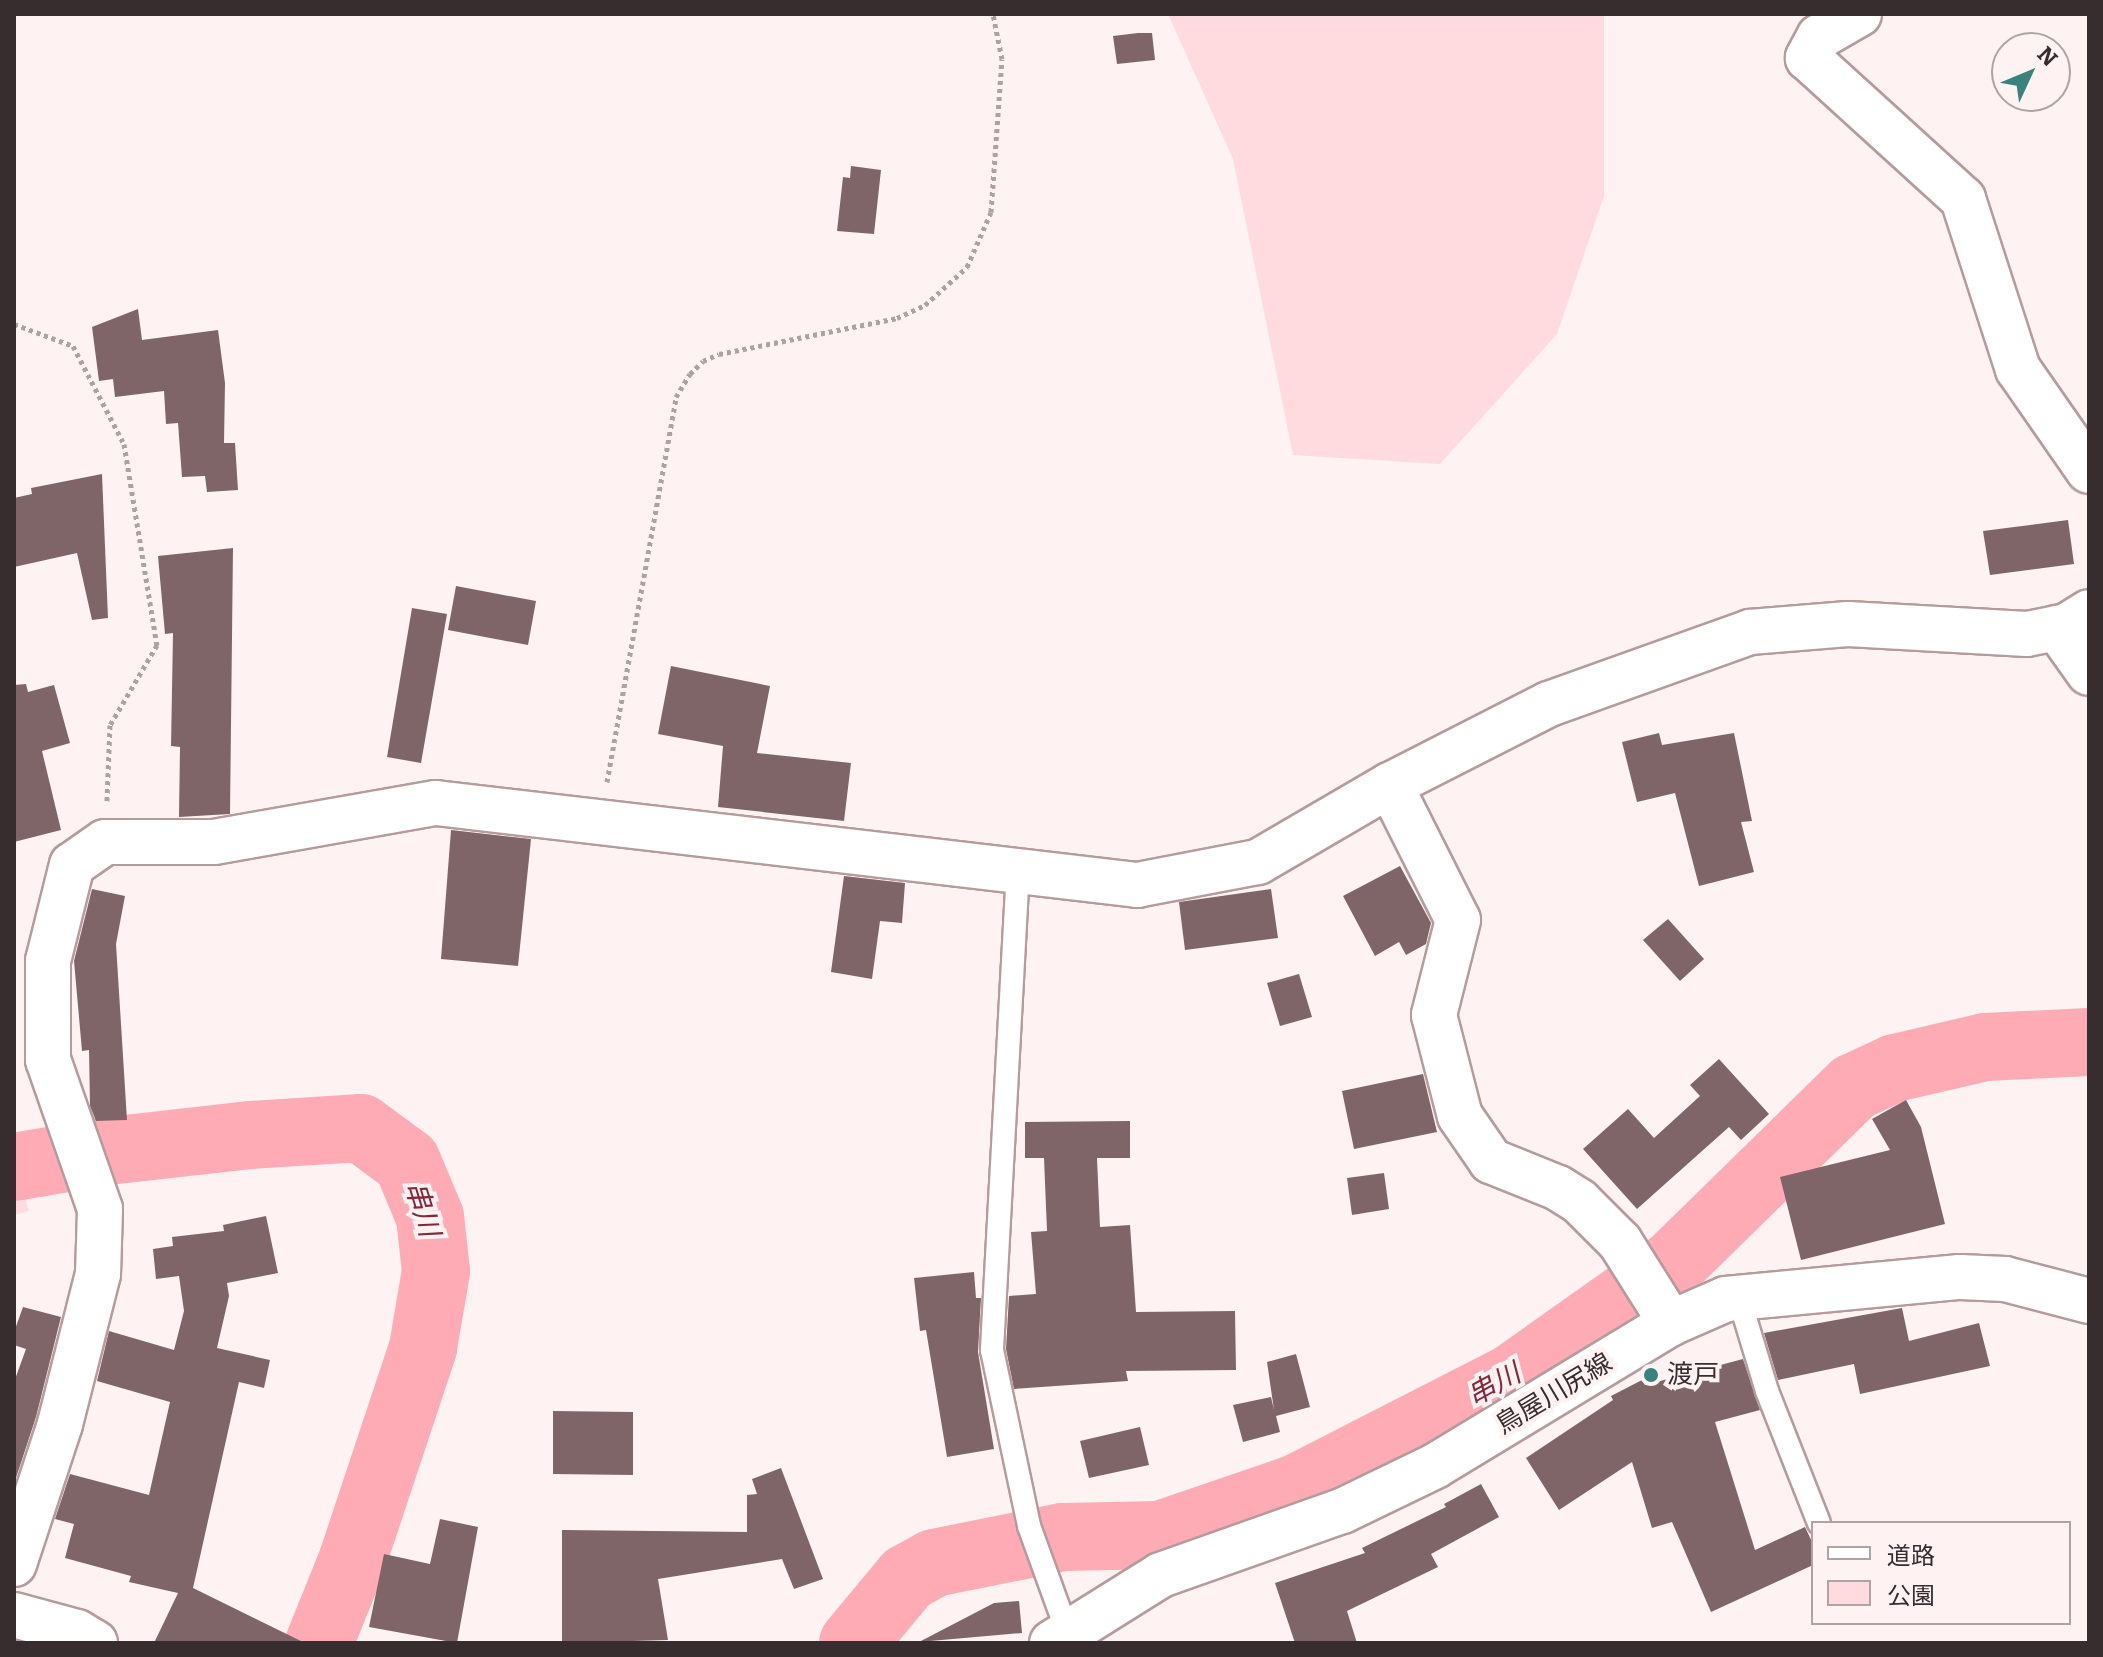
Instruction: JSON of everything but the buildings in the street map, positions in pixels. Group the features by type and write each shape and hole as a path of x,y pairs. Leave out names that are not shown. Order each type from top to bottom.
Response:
{"street":[{"path":"1859,14 1819,37 1808,58 1963,199 2018,369 2089,471"},
{"path":"14,1564 60,1424 98,1274 100,1209 48,1060 48,961 72,865 105,842 214,842 436,803 1137,885 1258,862 1390,785 1549,704 1750,632 1848,624 2027,634 2073,620 2089,673"},
{"path":"1390,785 1458,920 1434,1015 1460,1116 1491,1161 1558,1188 1579,1201 1620,1242 1666,1313"},
{"name":"鳥屋川尻線","path":"1057,1622 1161,1575 1342,1511 1435,1466 1666,1313 1726,1299 1960,1277 2005,1279 2089,1301"},
{"path":"14,1615 77,1632 95,1643"}],"lane":[{"path":"1018,869 992,1350 1029,1526 1057,1622"},
{"path":"1739,1298 1767,1391 1818,1521"}],"path":[{"path":"600,822 676,397 690,374 703,361 719,354 897,318 925,305 967,267 991,212 1002,59 993,14"},
{"path":"14,324 73,346 124,444 157,645 110,725 105,842"}],"green space":[{"path":"1168,14 1604,14 1604,196 1557,334 1440,464 1293,455 1233,159"},
{"path":"14,1163 29,1211 14,1215"}],"waterway":[{"name":"串川","path":"853,1643 907,1578 934,1563 1063,1537 1160,1535 1297,1488 1512,1378 1673,1264 1854,1087 1895,1068 1985,1047 2089,1042"},
{"name":"串川","path":"14,1167 108,1151 250,1135 361,1128 407,1162 430,1217 436,1271 423,1348 353,1559 319,1643"}],"place":[{"name":"渡戸","path":"1651,1375"}]}
